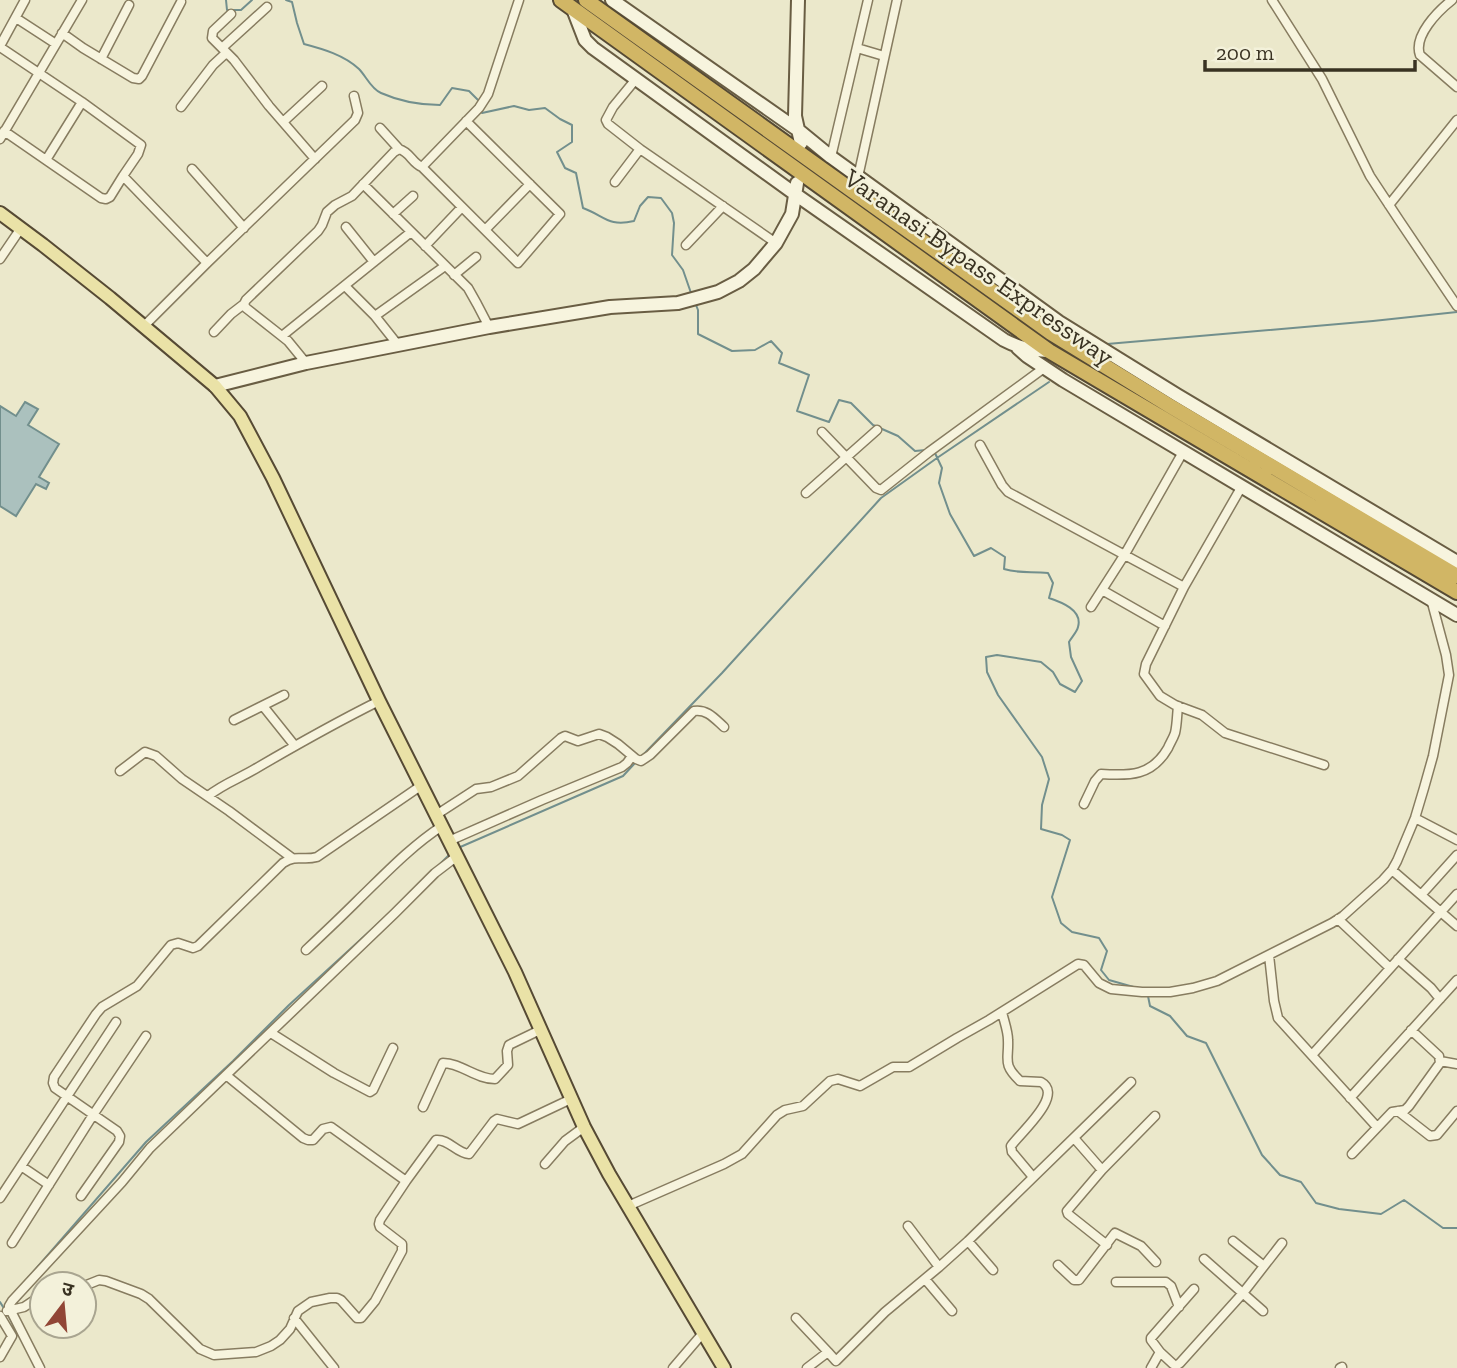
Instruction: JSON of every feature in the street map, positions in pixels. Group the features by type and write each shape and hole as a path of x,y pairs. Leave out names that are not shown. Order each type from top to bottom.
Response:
{"highway":[{"name":"Varanasi Bypass Expressway","path":"561,0 1049,351 1457,592"},
{"name":"Varanasi Bypass Expressway","path":"586,0 1051,333 1457,576"}],"main road":[{"path":"0,213 144,326 215,386 229,401 252,435 379,701 515,972 584,1127 608,1174 724,1368"}],"street":[{"path":"25,0 0,47 38,72 82,102 141,145 138,154 110,197 106,199 2,135 38,72 82,0"},
{"path":"422,167 482,105 519,0"},
{"path":"612,0 798,130 858,177 1059,322 1457,562"},
{"path":"798,0 795,116 801,144"},
{"path":"831,157 868,0"},
{"path":"858,177 897,0"},
{"path":"1272,0 1322,79 1370,176 1457,306"},
{"path":"1452,0 1427,26 1418,51 1457,87"},
{"path":"62,33 101,59 139,79 181,2"},
{"path":"101,59 129,5"},
{"path":"181,107 224,50 267,7"},
{"path":"573,9 585,40 593,48 796,188 1044,368 1457,615"},
{"path":"231,14 212,34 212,38 315,159"},
{"path":"16,18 56,44"},
{"path":"857,48 884,56"},
{"path":"636,79 613,107 606,120 608,124 776,243"},
{"path":"283,122 322,86"},
{"path":"144,326 355,120 358,113 354,96"},
{"path":"46,160 82,102"},
{"path":"1389,205 1457,120"},
{"path":"380,128 519,263 560,214 466,121"},
{"path":"214,332 318,231 327,212 352,196 399,149"},
{"path":"615,182 640,149"},
{"path":"192,169 244,228"},
{"path":"123,176 207,263"},
{"path":"363,184 472,294 489,327"},
{"path":"485,230 530,184"},
{"path":"215,386 306,363 489,327 610,307 678,303 718,292 754,269 776,243 792,214 796,188"},
{"path":"394,214 413,195"},
{"path":"685,245 723,206"},
{"path":"425,246 462,207"},
{"path":"0,259 21,228"},
{"path":"346,228 374,262"},
{"path":"282,336 411,232"},
{"path":"454,275 476,257"},
{"path":"375,316 445,266"},
{"path":"345,286 375,316 398,345"},
{"path":"244,304 297,350 306,363"},
{"path":"1017,347 1049,351"},
{"path":"822,432 881,490 1044,368"},
{"path":"806,493 877,430"},
{"path":"980,445 1008,492 1184,587"},
{"path":"1091,607 1125,554 1183,452"},
{"path":"1242,486 1184,587 1146,663 1144,674 1160,696 1202,715 1225,733 1324,765"},
{"path":"1102,590 1165,626"},
{"path":"628,1206 736,1158 777,1115 785,1110 803,1106 830,1081 838,1079 860,1086 893,1067 909,1068 1078,964 1084,965 1099,983 1111,989 1170,992 1217,981 1338,919 1392,870 1415,818 1433,756 1449,675 1431,599"},
{"path":"234,720 285,695"},
{"path":"208,796 219,787 379,701"},
{"path":"263,705 295,746"},
{"path":"1084,804 1101,774 1134,775 1146,771 1159,761 1173,739 1178,706"},
{"path":"306,950 392,865 427,836 439,820 476,789 491,788 518,776 561,737 578,741 599,734 641,761 694,711 708,713 723,727"},
{"path":"120,771 145,752 156,756 181,779 292,858"},
{"path":"449,841 622,767 632,756"},
{"path":"81,1196 120,1138 117,1131 66,1097 53,1083 54,1077 102,1007 137,986 174,943 193,948 198,946 283,863 292,858 317,857 422,785"},
{"path":"1415,818 1457,840"},
{"path":"1421,895 1457,855"},
{"path":"0,1357 12,1336 5,1312 12,1301 150,1148 435,873 457,857"},
{"path":"1392,870 1457,926"},
{"path":"1312,1055 1457,894"},
{"path":"1338,919 1390,968"},
{"path":"1269,955 1278,1018 1377,1127"},
{"path":"1398,959 1440,999"},
{"path":"1350,1098 1457,980"},
{"path":"1002,1012 1008,1035 1009,1067 1020,1081 1041,1082 1049,1089 1043,1108 1011,1146 1012,1152 1033,1177"},
{"path":"0,1198 116,1022"},
{"path":"423,1107 443,1063 450,1063 487,1079 495,1079 508,1065 509,1045 540,1030"},
{"path":"1352,1154 1392,1112 1409,1107 1437,1068 1439,1056 1411,1030"},
{"path":"271,1033 334,1073 370,1092 393,1048"},
{"path":"12,1243 146,1036"},
{"path":"1440,1060 1457,1064"},
{"path":"226,1075 303,1138 313,1140 323,1129 331,1127 406,1181"},
{"path":"836,1361 885,1312 968,1241 1131,1082"},
{"path":"98,1281 102,1280 149,1299 200,1349 214,1354 233,1355 264,1349 280,1340 290,1329 298,1311 311,1302 330,1298 341,1300 358,1319 362,1318 402,1251 402,1244 380,1227 380,1220 436,1140 442,1140 469,1154 497,1119 519,1124 571,1099"},
{"path":"1398,1111 1434,1137 1457,1111"},
{"path":"1107,1245 1067,1213 1102,1170 1155,1116"},
{"path":"545,1164 565,1142 584,1127"},
{"path":"1074,1138 1102,1170"},
{"path":"21,1166 48,1185"},
{"path":"908,1226 939,1267"},
{"path":"1058,1265 1074,1280 1079,1280 1113,1235 1118,1234 1141,1246 1156,1262"},
{"path":"968,1241 992,1270"},
{"path":"1233,1241 1264,1266"},
{"path":"1194,1289 1151,1340 1160,1352 1178,1365 1243,1293 1282,1243"},
{"path":"1204,1259 1263,1311"},
{"path":"925,1279 952,1311"},
{"path":"1116,1282 1166,1282 1171,1286 1179,1307"},
{"path":"5,1312 28,1304"},
{"path":"5,1312 40,1368"},
{"path":"294,1318 334,1368"},
{"path":"796,1318 844,1368"},
{"path":"673,1368 703,1334"},
{"path":"807,1368 828,1352"},
{"path":"1150,1368 1160,1352"}],"water":[{"path":"25,402 38,409 28,425 59,444 39,477 49,483 46,489 36,484 16,516 0,506 0,406 16,416"}],"waterway":[{"path":"226,0 227,10 241,10 252,0"},
{"path":"286,0 292,2 304,44 347,60 359,69 377,91 410,102 440,105 452,88 469,91 480,102"},
{"path":"482,111 514,106 529,110 545,108 572,125 572,142 557,152 565,168 576,173 583,208 607,220 618,223 634,221 640,206 648,197 661,198 672,213 674,223 672,255 683,270 691,293"},
{"path":"696,305 698,334 732,351 755,350 771,341 782,353 779,363 809,375 797,411 829,422 839,400 851,403 873,425 898,436 915,451 926,450"},
{"path":"1107,344 1457,312"},
{"path":"642,756 722,673 881,498 1049,382"},
{"path":"934,451 942,468 939,483 950,514 974,556 991,548 1005,557 1004,569 1048,573 1053,583 1049,598 1074,611 1079,621 1069,642 1071,657 1082,681 1075,692 1060,684 1053,672 1041,662 997,655 986,657 987,672 998,695 1042,757 1049,779 1042,805 1041,829 1070,840 1052,897 1061,923 1072,932 1099,938 1107,951 1101,970 1109,980 1137,988"},
{"path":"458,848 623,776 635,763"},
{"path":"439,865 450,854"},
{"path":"20,1287 146,1142 382,920"},
{"path":"1148,996 1150,1006 1170,1016 1187,1036 1206,1043 1262,1155 1280,1175 1301,1182 1316,1203 1381,1214 1404,1200 1443,1228 1457,1228"},
{"path":"0,1302 5,1310"},
{"path":"8,1315 22,1341"}]}
